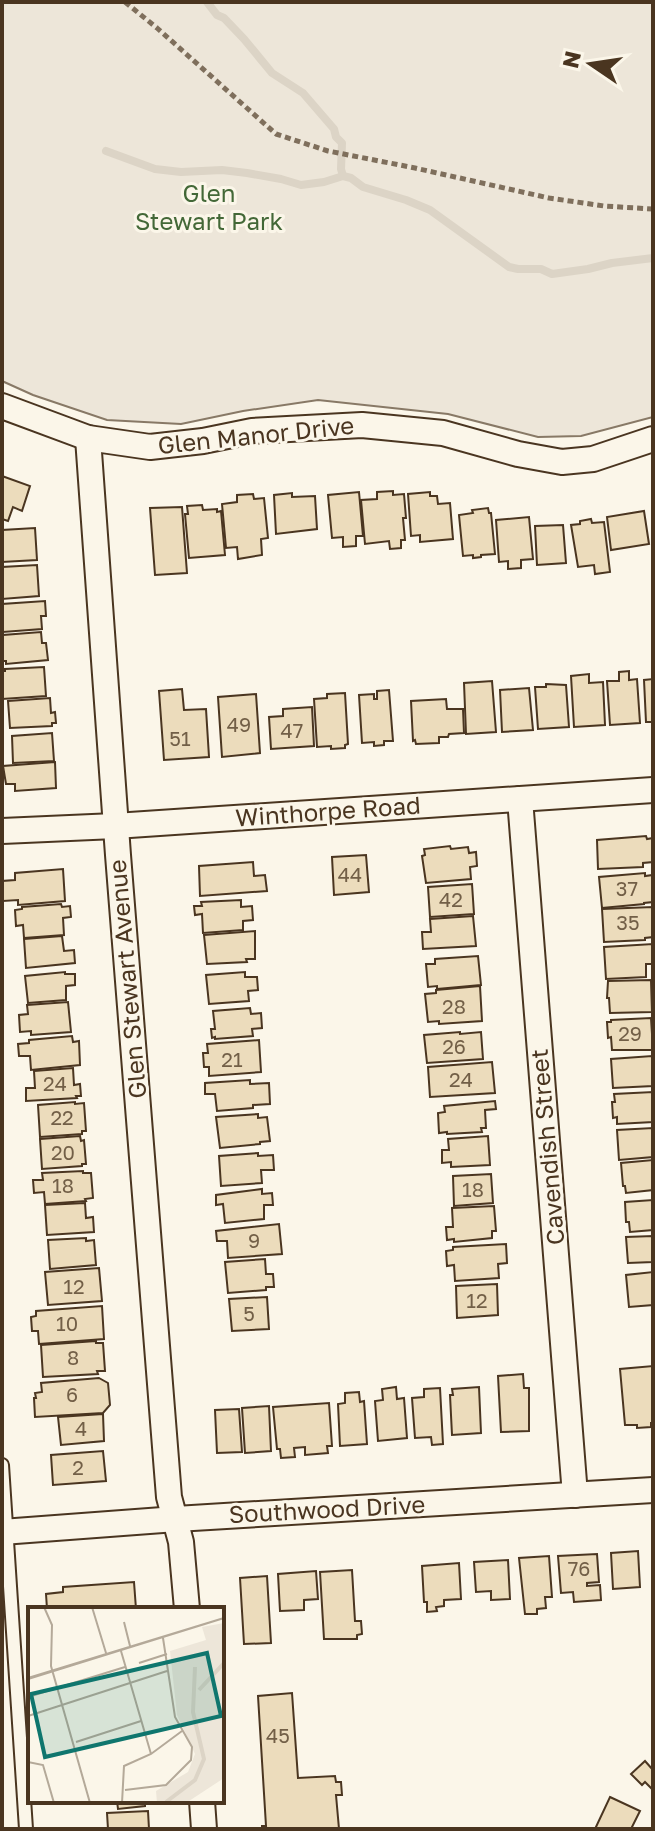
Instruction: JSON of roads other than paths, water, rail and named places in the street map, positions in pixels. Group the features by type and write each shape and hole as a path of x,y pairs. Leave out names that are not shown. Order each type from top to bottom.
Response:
{"street":[{"name":"Glen Manor Drive","path":"2,406 88,438 150,447 252,431 362,425 443,433 518,454 562,462 593,459 653,439"},
{"name":"Glen Stewart Avenue","path":"88,438 115,826 169,1497 183,1553 187,1607"},
{"name":"Winthorpe Road","path":"2,831 653,790"},
{"name":"Cavendish Street","path":"520,799 575,1495"},
{"name":"Southwood Drive","path":"5,1531 653,1490"},
{"path":"202,1803 204,1829"}],"lane":[{"path":"2,1465 26,1829"}],"waterway":[{"path":"207,2 272,73 303,93 334,129 342,143 343,176"},
{"path":"106,151 155,169 181,172 222,170 301,185 343,176 351,178 363,187 430,210 509,267 518,269 541,269 552,274 653,258"}],"park label":[{"name":"Glen Stewart Park","path":"209,208"}]}
